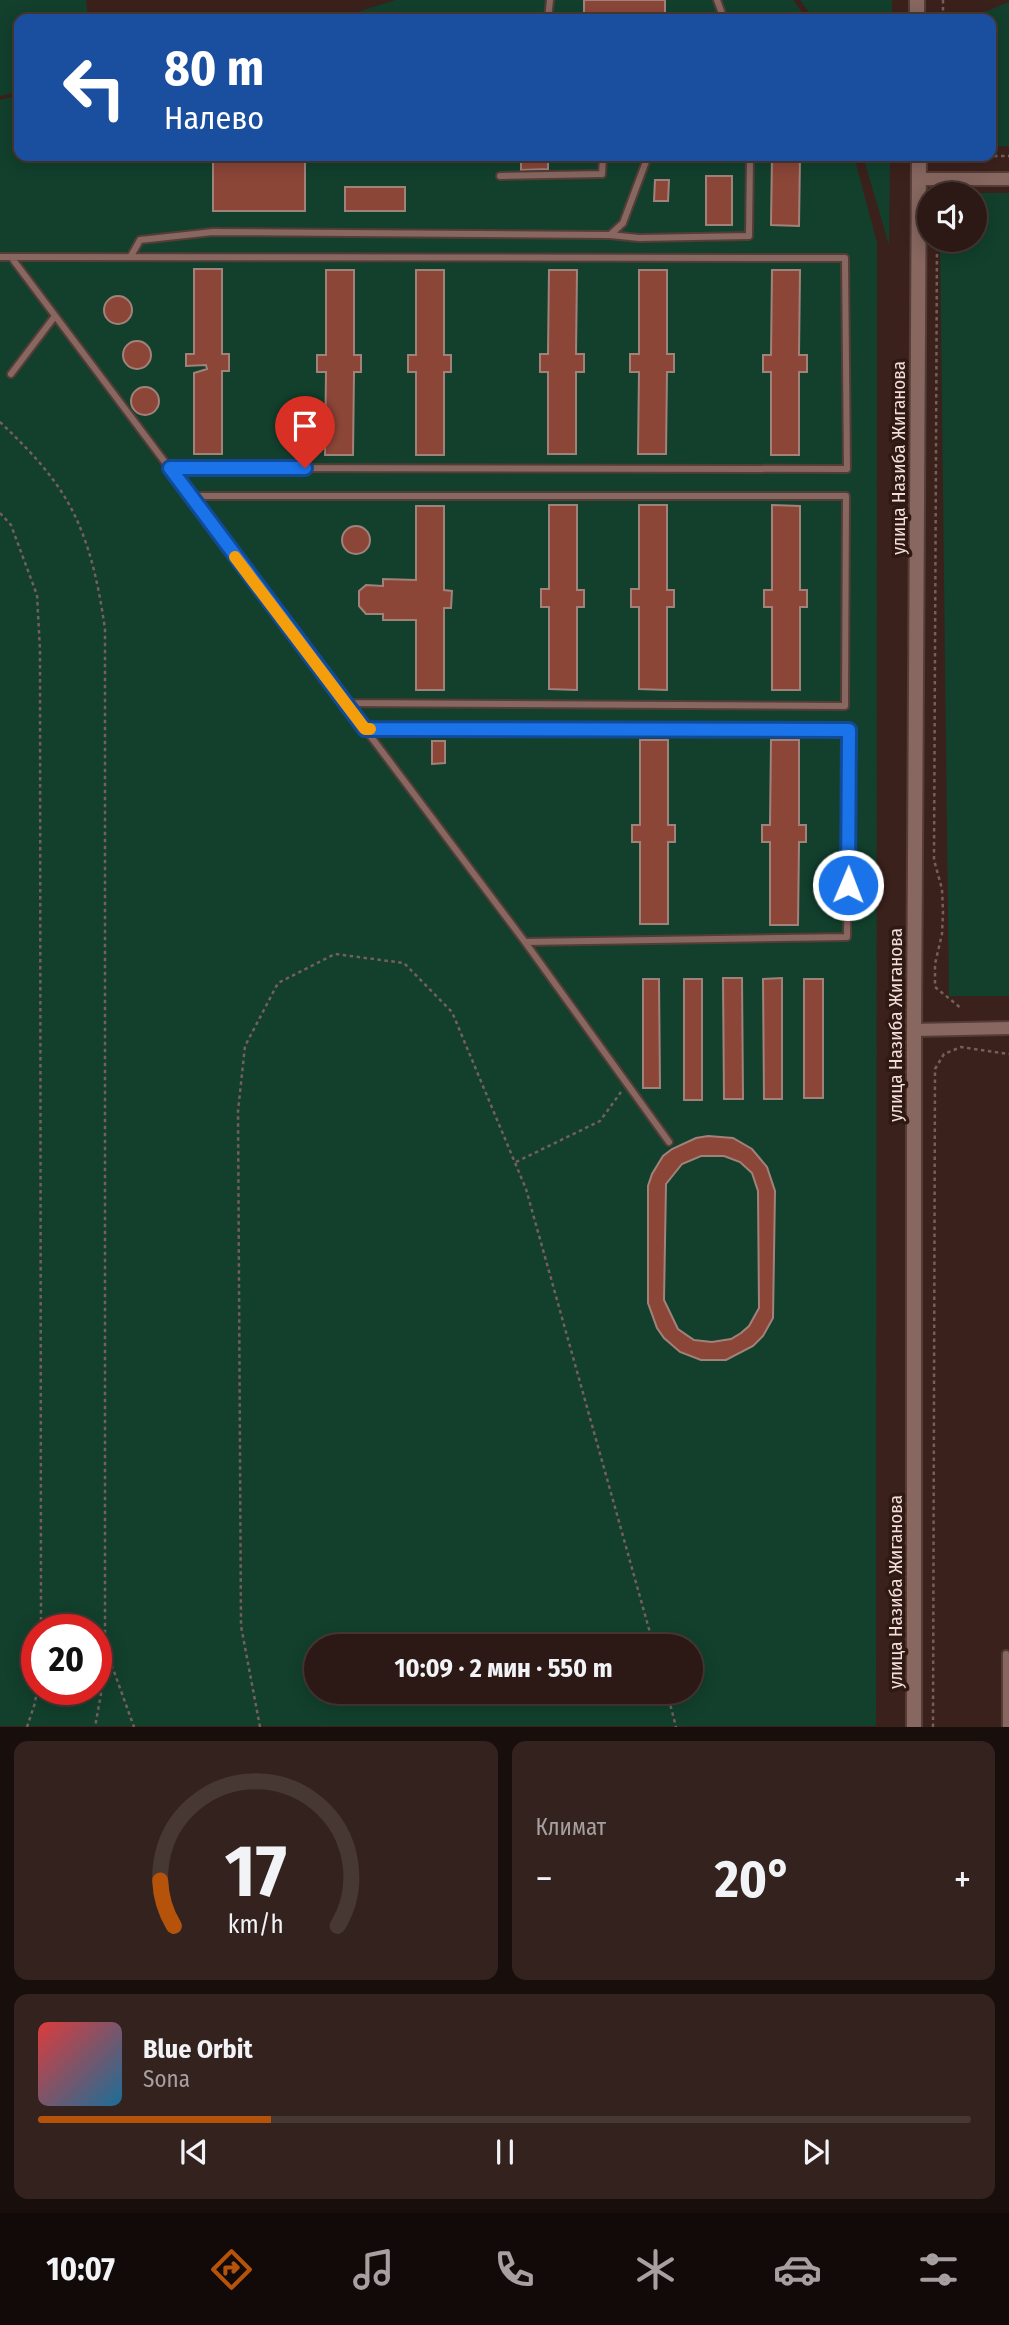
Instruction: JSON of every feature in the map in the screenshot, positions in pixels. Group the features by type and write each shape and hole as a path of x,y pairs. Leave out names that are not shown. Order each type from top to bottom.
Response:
{"street":[{"name":"улица Назиба Жиганова","path":"914,1727 914,1030 919,161"},
{"path":"919,179 1009,179"},
{"path":"914,1030 1009,1028"}],"lane":[{"path":"500,176 601,174 602,161"},
{"path":"610,235 623,223 646,161"},
{"path":"131,256 139,240 213,232 610,235 639,238 749,236 750,161"},
{"path":"0,257 845,258 847,469 170,468"},
{"path":"11,257 526,942 669,1142"},
{"path":"10,374 55,316"},
{"path":"190,496 846,496 845,706 344,703"},
{"path":"365,729 849,730 847,937 526,942"},
{"path":"1006,1654 1006,1727"}],"path":[{"path":"937,252 934,860 942,890 943,912 942,934 935,964 935,987 962,1009"},
{"path":"0,422 33,454 61,491 84,537 98,584 105,629 105,1614"},
{"path":"0,513 11,525 37,595 40,650 41,1614"},
{"path":"260,1727 241,1626 238,1111 245,1046 278,983 335,954 404,963 452,1012 526,1189 650,1634"},
{"path":"933,1727 935,1069 944,1054 961,1047 1009,1054"},
{"path":"515,1162 600,1121 627,1083"},
{"path":"112,1668 134,1727"},
{"path":"670,1704 676,1727"},
{"path":"27,1727 34,1705"},
{"path":"94,1727 99,1705"}],"green space":[{"path":"0,0 86,0 87,14 14,14 14,93 0,96"},
{"path":"396,0 793,0 803,14 351,14"},
{"path":"800,0 892,0 892,14 810,14"},
{"path":"1009,2 1009,146 996,146 996,14 980,14"},
{"path":"14,96 14,161 855,161 877,243 876,1726 0,1726 0,100"},
{"path":"864,161 890,161 889,245"},
{"path":"987,193 1009,193 1009,996 949,996 940,252 987,252"}],"building":[{"path":"584,0 665,0 665,14 584,14"},
{"path":"213,161 305,161 305,211 213,211"},
{"path":"521,161 548,161 548,169 521,170"},
{"path":"772,161 800,161 799,226 771,225"},
{"path":"706,176 732,176 732,225 706,225"},
{"path":"655,180 669,180 668,201 654,201"},
{"path":"345,187 405,187 405,211 345,211"},
{"path":"194,269 222,269 222,354 229,354 229,371 222,371 222,454 194,454 194,373 207,369 206,365 186,366 186,354 194,354"},
{"path":"326,270 354,270 354,355 361,355 361,372 354,372 353,455 325,455 326,372 317,372 317,355 326,355"},
{"path":"416,270 444,270 444,355 451,355 451,372 444,372 444,455 416,455 416,372 408,372 408,355 416,355"},
{"path":"549,270 577,270 576,354 584,354 584,372 576,372 576,454 548,454 548,372 540,372 540,354 548,354"},
{"path":"639,270 667,270 667,354 674,354 674,372 667,372 666,454 638,454 639,372 630,372 630,354 639,354"},
{"path":"772,270 800,270 799,355 807,355 807,372 799,372 799,455 771,455 771,372 763,372 763,355 771,355"},
{"path":"118,296 128,300 132,310 128,320 118,324 108,320 104,310 108,300"},
{"path":"137,341 147,345 151,355 147,365 137,369 127,365 123,355 127,345"},
{"path":"145,387 155,391 159,401 155,411 145,415 135,411 131,401 135,391"},
{"path":"549,505 577,505 577,590 584,590 584,607 577,607 577,690 549,689 549,607 541,607 541,589 549,589"},
{"path":"639,505 667,505 667,590 674,590 674,607 667,607 667,690 639,689 639,607 631,607 631,589 639,589"},
{"path":"772,505 800,506 800,590 807,590 807,607 800,607 800,690 772,690 772,607 764,607 764,590 772,590"},
{"path":"416,506 444,506 444,590 452,591 451,608 444,608 444,690 416,690 416,620 383,620 383,614 366,614 359,606 359,591 366,585 383,586 383,579 416,580"},
{"path":"356,526 366,530 370,540 366,550 356,554 346,550 342,540 346,530"},
{"path":"640,740 668,740 668,825 675,825 675,842 668,842 668,924 640,924 640,842 632,842 632,825 640,825"},
{"path":"771,740 799,740 799,825 806,825 806,842 799,842 798,925 770,925 770,842 762,842 762,825 770,825"},
{"path":"432,741 445,741 445,763 432,764"},
{"path":"723,978 742,978 743,1099 724,1099"},
{"path":"782,978 782,1099 764,1099 763,979"},
{"path":"643,979 659,979 660,1088 643,1088"},
{"path":"684,979 702,979 702,1100 684,1100"},
{"path":"804,979 823,979 823,1098 804,1098"},
{"path":"696,1138 733,1138 752,1149 767,1167 775,1191 773,1318 763,1336 753,1346 726,1360 701,1360 680,1352 657,1328 648,1303 648,1186 663,1156","holes":["701,1156 724,1156 740,1162 752,1173 758,1191 759,1308 749,1326 731,1339 712,1342 694,1340 678,1329 664,1300 666,1184 682,1164"]}],"slow traffic":[{"path":"235,557 344,703 365,729 370,729"}],"route":[{"path":"305,468 170,468 365,729 849,730 848,885"}]}
